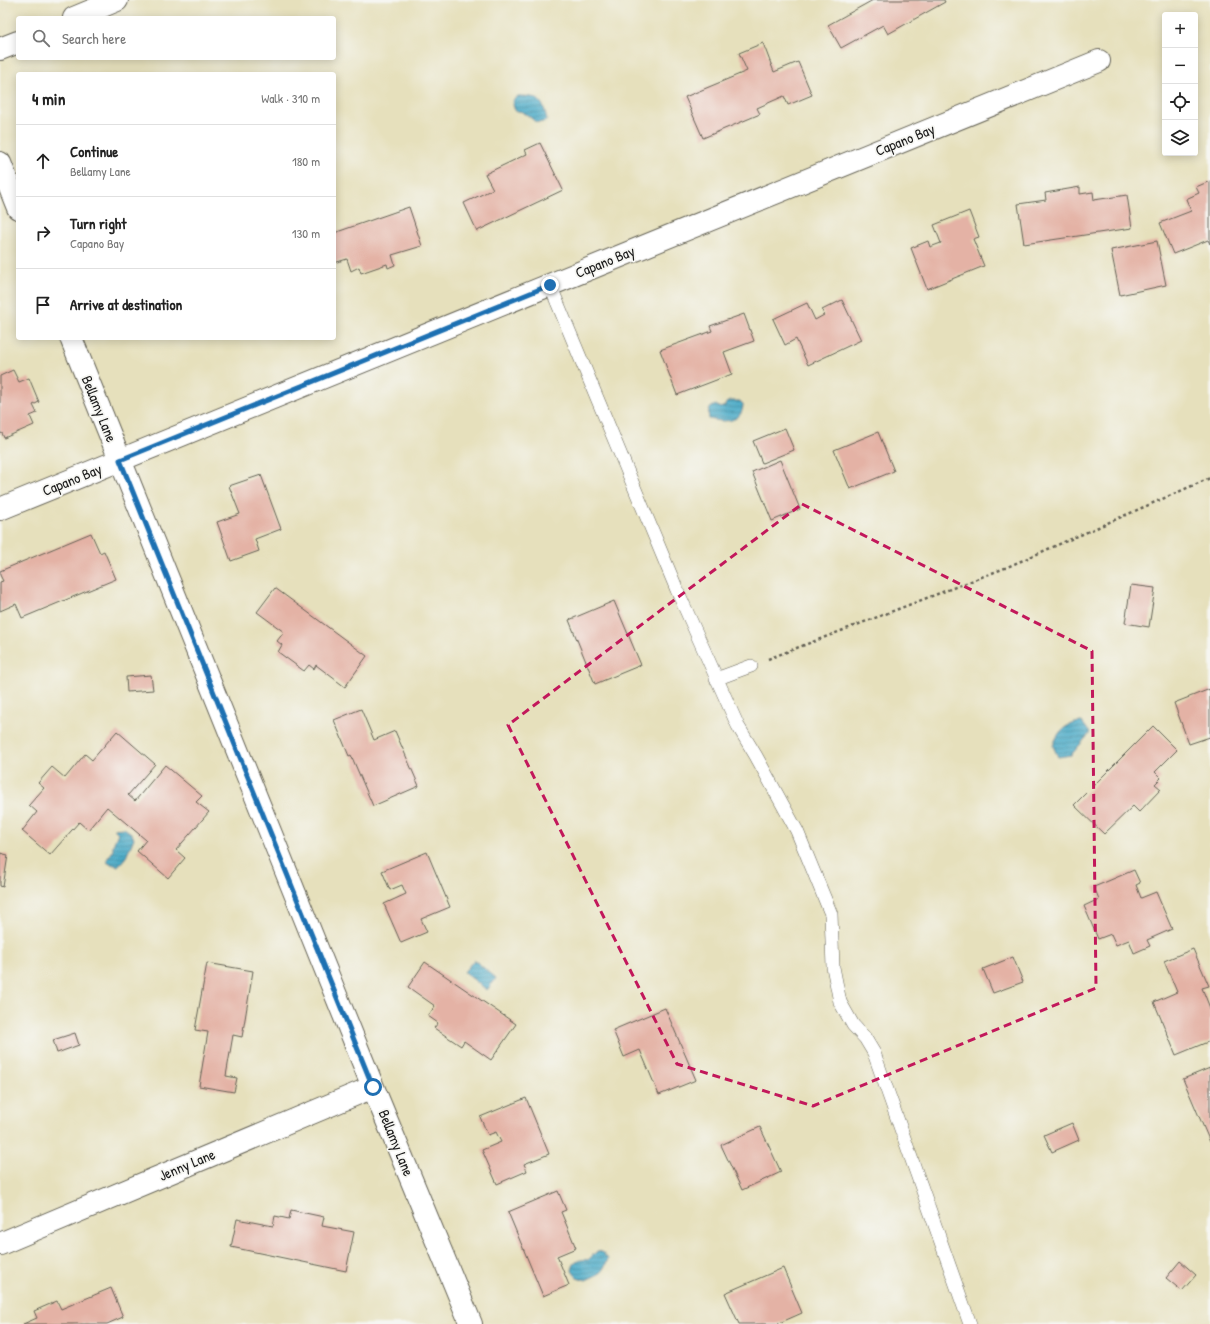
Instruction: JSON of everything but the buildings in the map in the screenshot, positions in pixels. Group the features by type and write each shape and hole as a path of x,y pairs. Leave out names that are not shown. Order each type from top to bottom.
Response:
{"street":[{"path":"79,16 117,0"},
{"path":"0,49 16,43"},
{"name":"Capano Bay","path":"0,509 1099,61"},
{"path":"0,163 16,203"},
{"name":"Bellamy Lane","path":"72,340 373,1087 471,1324"},
{"name":"Jenny Lane","path":"0,1244 373,1087"}],"lane":[{"path":"550,285 677,590 716,679 738,726 797,831 831,914 833,967 840,1002 853,1025 865,1038 874,1053 970,1324"},
{"path":"716,679 751,666"}],"path":[{"path":"751,666 1005,568 1210,478"}],"highlighted area":[{"path":"802,504 1092,651 1096,988 813,1106 677,1064 508,725"}],"water":[{"path":"518,96 535,98 538,100 544,107 547,120 539,123 523,112 515,111 512,101"},
{"path":"730,401 740,401 743,404 740,415 731,420 725,421 709,419 711,407 716,405 720,408 725,406 726,403"},
{"path":"1082,722 1090,733 1071,755 1058,757 1053,746 1057,736 1067,726"},
{"path":"124,828 131,833 134,838 126,857 118,866 108,863 107,859 113,851 113,845 118,833 114,829"},
{"path":"474,960 496,978 487,990 464,972"},
{"path":"597,1251 602,1252 608,1259 602,1271 586,1280 577,1277 572,1271 575,1263 579,1260 588,1260"}],"route":[{"path":"373,1087 120,460 550,285"}]}
